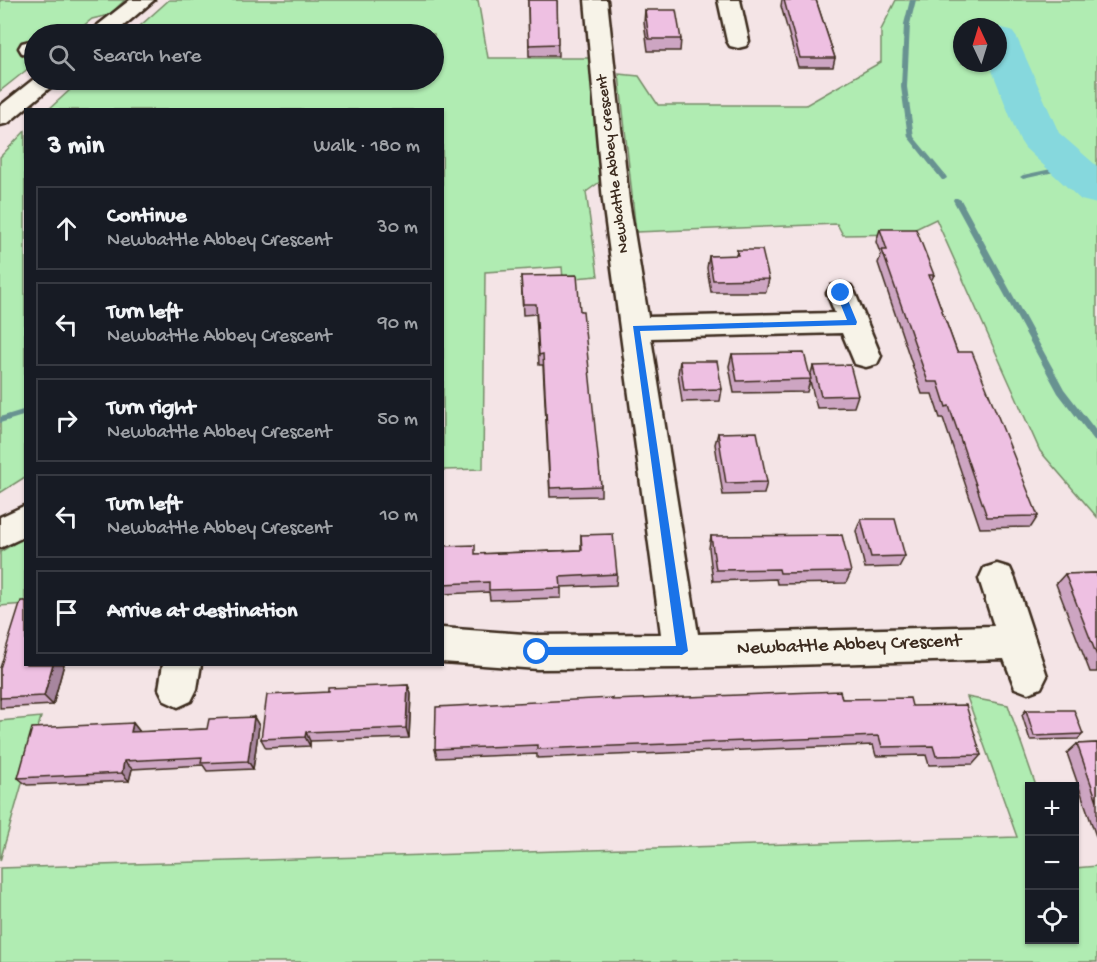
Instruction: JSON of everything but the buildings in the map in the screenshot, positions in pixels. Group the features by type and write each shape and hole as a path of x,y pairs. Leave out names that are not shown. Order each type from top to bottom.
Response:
{"street":[{"path":"113,24 143,0"},
{"name":"Newbattle Abbey Crescent","path":"596,0 616,201 682,651"},
{"path":"729,0 738,41"},
{"path":"0,118 35,90"},
{"path":"841,293 866,356"},
{"path":"636,328 853,322"},
{"path":"0,534 24,520"},
{"name":"Newbattle Abbey Crescent","path":"444,645 537,652 682,651 1022,659 997,579"}],"green space":[{"path":"0,0 125,0 109,15 92,19 86,24 24,24 24,72 0,91"},
{"path":"169,0 478,0 488,58 591,58 601,181 586,192 598,276 563,279 562,267 485,272 483,469 444,470 444,108 50,108 70,90 444,90 444,24 142,24"},
{"path":"896,0 1097,0 1097,517 1040,451 936,219 905,234 843,235 837,224 636,232 619,74 639,76 658,105 806,105 881,62 881,30"},
{"path":"24,132 24,478 0,493 0,157"},
{"path":"24,538 24,604 0,606 0,552"},
{"path":"967,697 1008,705 1035,782 1025,782 1025,944 1079,944 1079,868 1097,866 1097,962 0,962 0,868 1017,837"},
{"path":"41,717 0,861 0,721"}],"waterway":[{"path":"913,0 907,24 904,87 911,137 944,178"},
{"path":"1007,60 1040,139 1097,190"},
{"path":"1023,177 1070,167"},
{"path":"957,200 1061,391 1097,438"},
{"path":"0,420 24,413"}],"route":[{"path":"537,652 682,651 636,328 853,322 841,293"}]}
